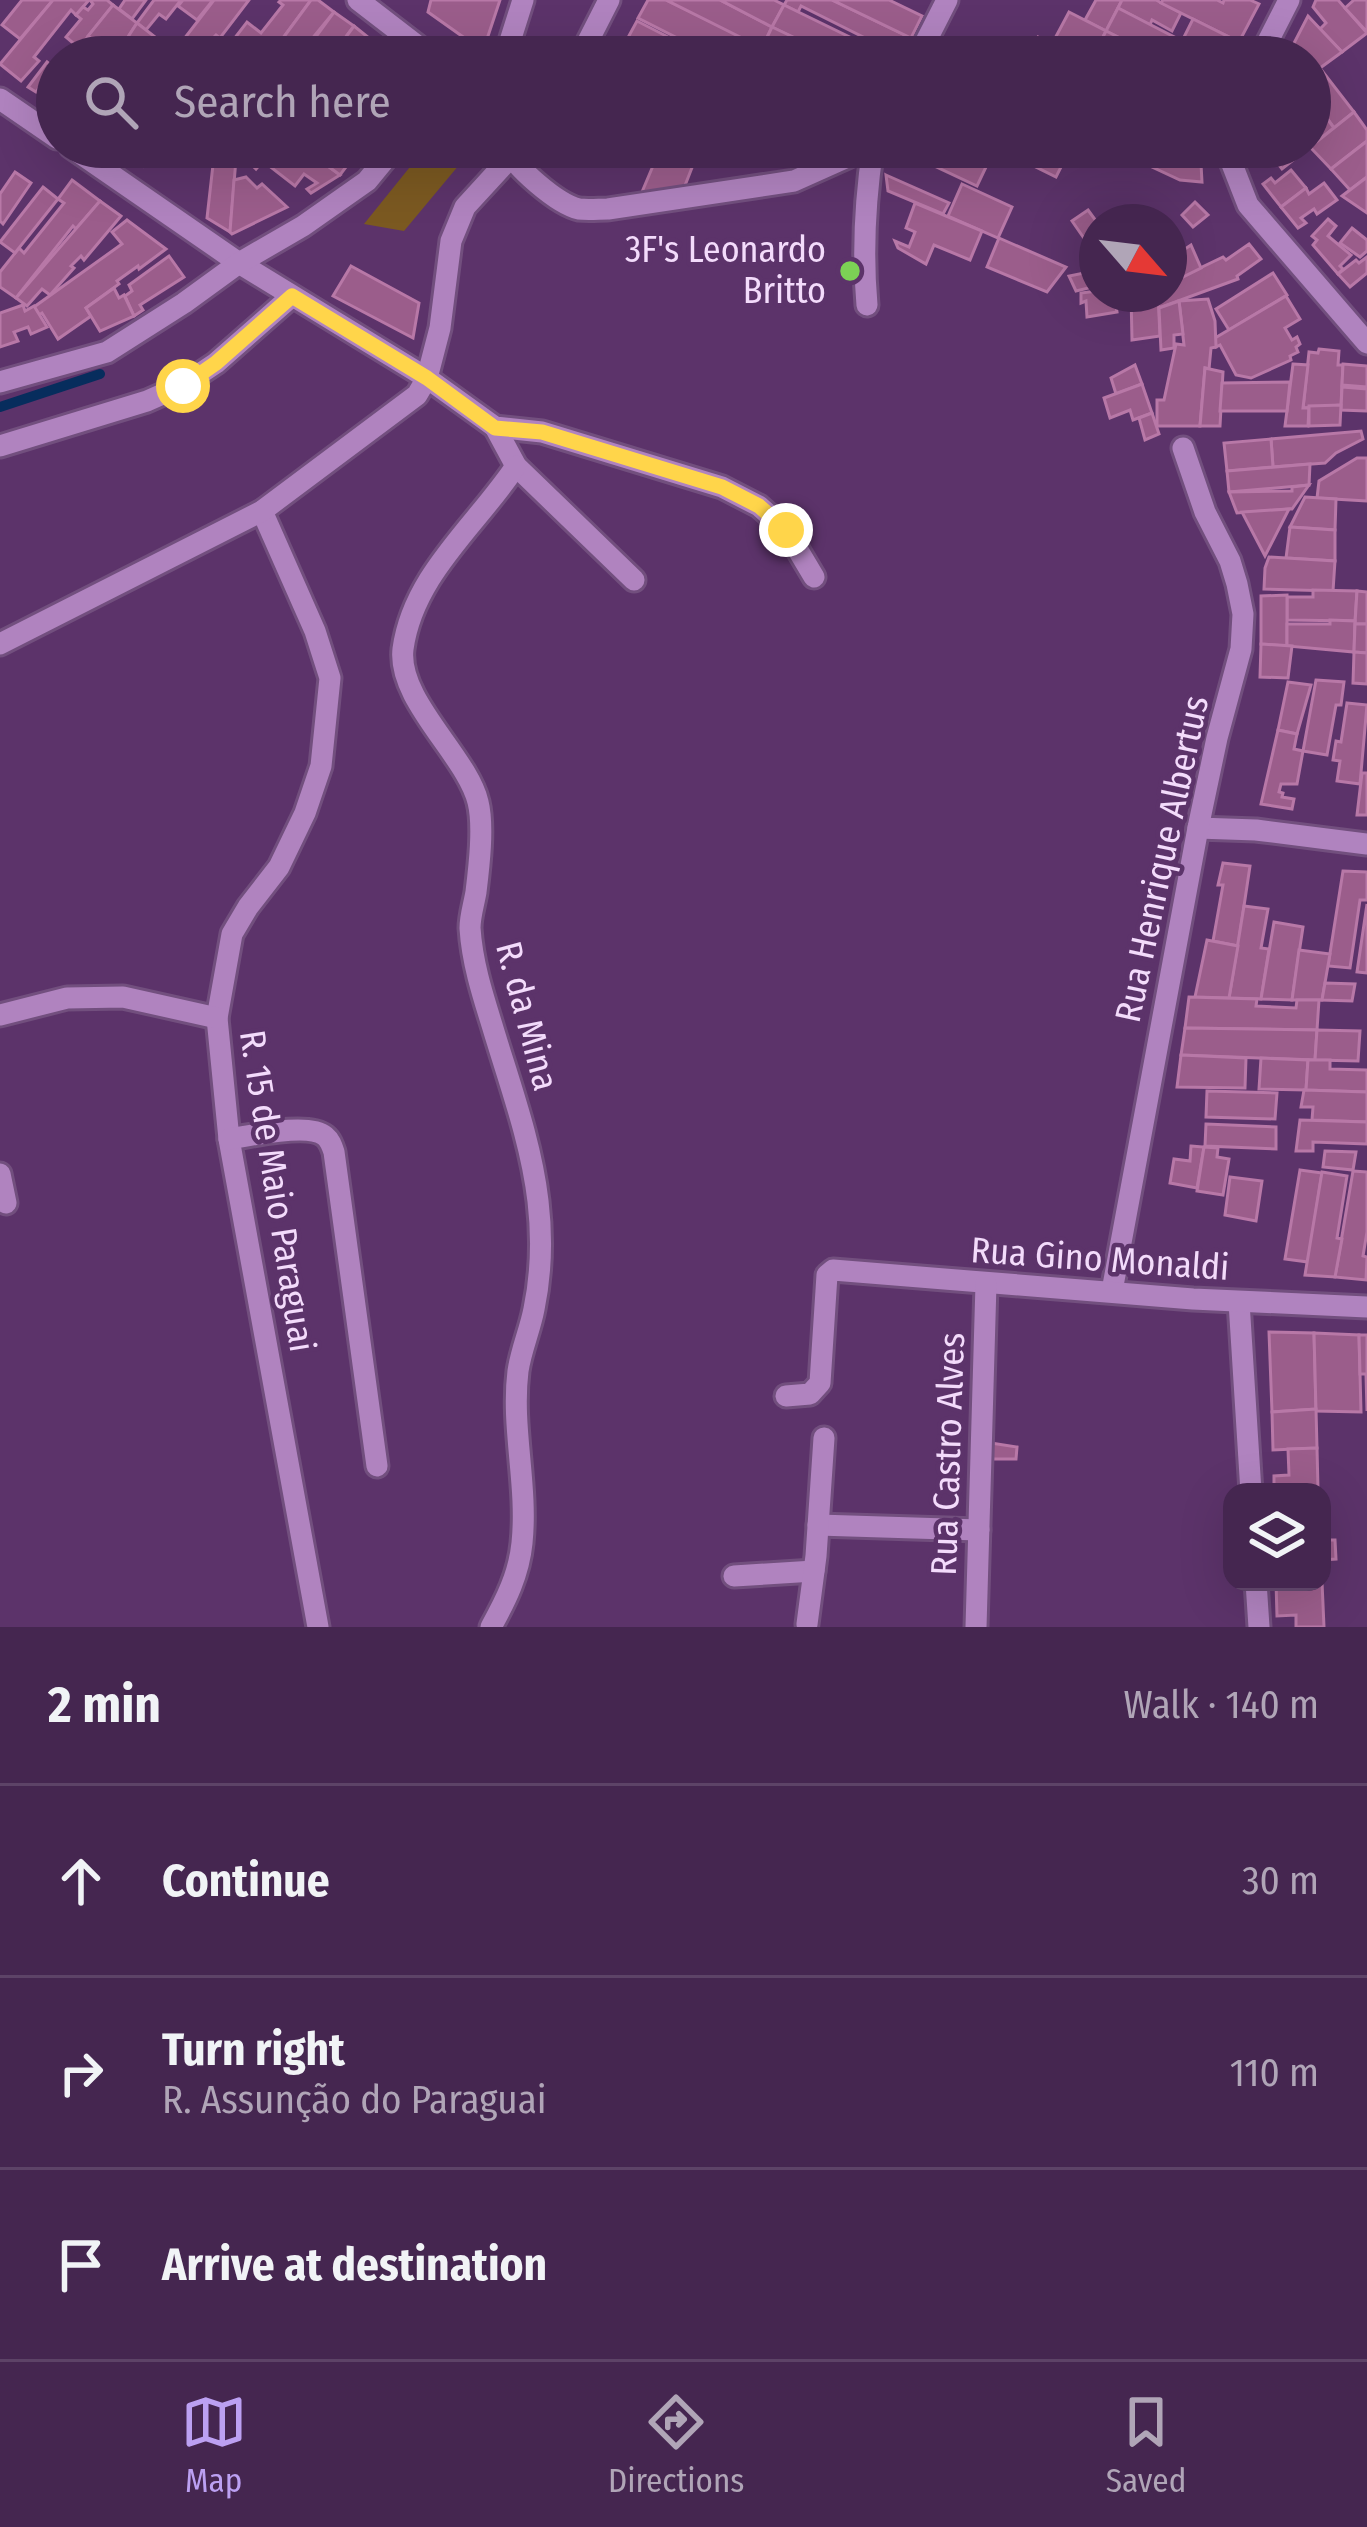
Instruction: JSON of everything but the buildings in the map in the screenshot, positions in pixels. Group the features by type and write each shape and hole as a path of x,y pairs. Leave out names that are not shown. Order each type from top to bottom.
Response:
{"street":[{"path":"358,0 405,36"},
{"path":"512,36 523,0"},
{"path":"591,36 609,0"},
{"path":"929,36 947,0"},
{"path":"1271,36 1289,0"},
{"path":"0,98 36,123"},
{"path":"100,168 238,263 427,378 495,428 516,466 634,580"},
{"path":"0,382 107,352 238,263 303,226 367,181 378,168"},
{"path":"0,644 262,511 417,395 427,378 440,328 451,241 465,207 497,168"},
{"path":"529,168 563,203 580,209 794,181 823,168"},
{"path":"866,304 862,256 869,168"},
{"path":"1234,168 1248,205 1367,343"},
{"path":"0,446 183,386 292,296"},
{"path":"495,428 542,432 722,487 759,506 786,530 814,577"},
{"name":"Rua Henrique Albertus","path":"1112,1291 1198,828 1241,649 1243,614 1230,561 1205,512 1183,448"},
{"name":"R. da Mina","path":"491,1627 514,1583 522,1543 515,1410 518,1366 534,1309 538,1201 521,1124 478,980 470,924 481,825 478,802 470,780 436,732 408,679 402,656 408,621 424,584 516,466"},
{"name":"R. 15 de Maio Paraguai","path":"262,511 315,631 330,678 321,766 278,867 232,934 217,1018 229,1139 318,1627"},
{"path":"1198,828 1367,844"},
{"path":"0,1015 68,998 123,997 217,1018"},
{"path":"229,1139 308,1129 321,1132 334,1152 377,1466"},
{"path":"0,1174 6,1203"},
{"name":"Rua Gino Monaldi","path":"786,1396 810,1394 820,1384 829,1273 833,1270 1239,1303 1367,1307"},
{"name":"Rua Castro Alves","path":"976,1627 986,1284"},
{"path":"1239,1303 1250,1483"},
{"path":"807,1624 824,1438"},
{"path":"818,1525 979,1530"},
{"path":"734,1576 814,1571"},
{"path":"1256,1591 1258,1627"}],"shaded area":[{"path":"409,168 456,168 404,231 364,224"}],"waterway":[{"path":"0,407 100,374"}],"place":[{"name":"3F's Leonardo Britto","path":"850,271"}],"route":[{"path":"183,386 292,296 427,378 495,428 542,432 722,487 759,506 786,530"}]}
